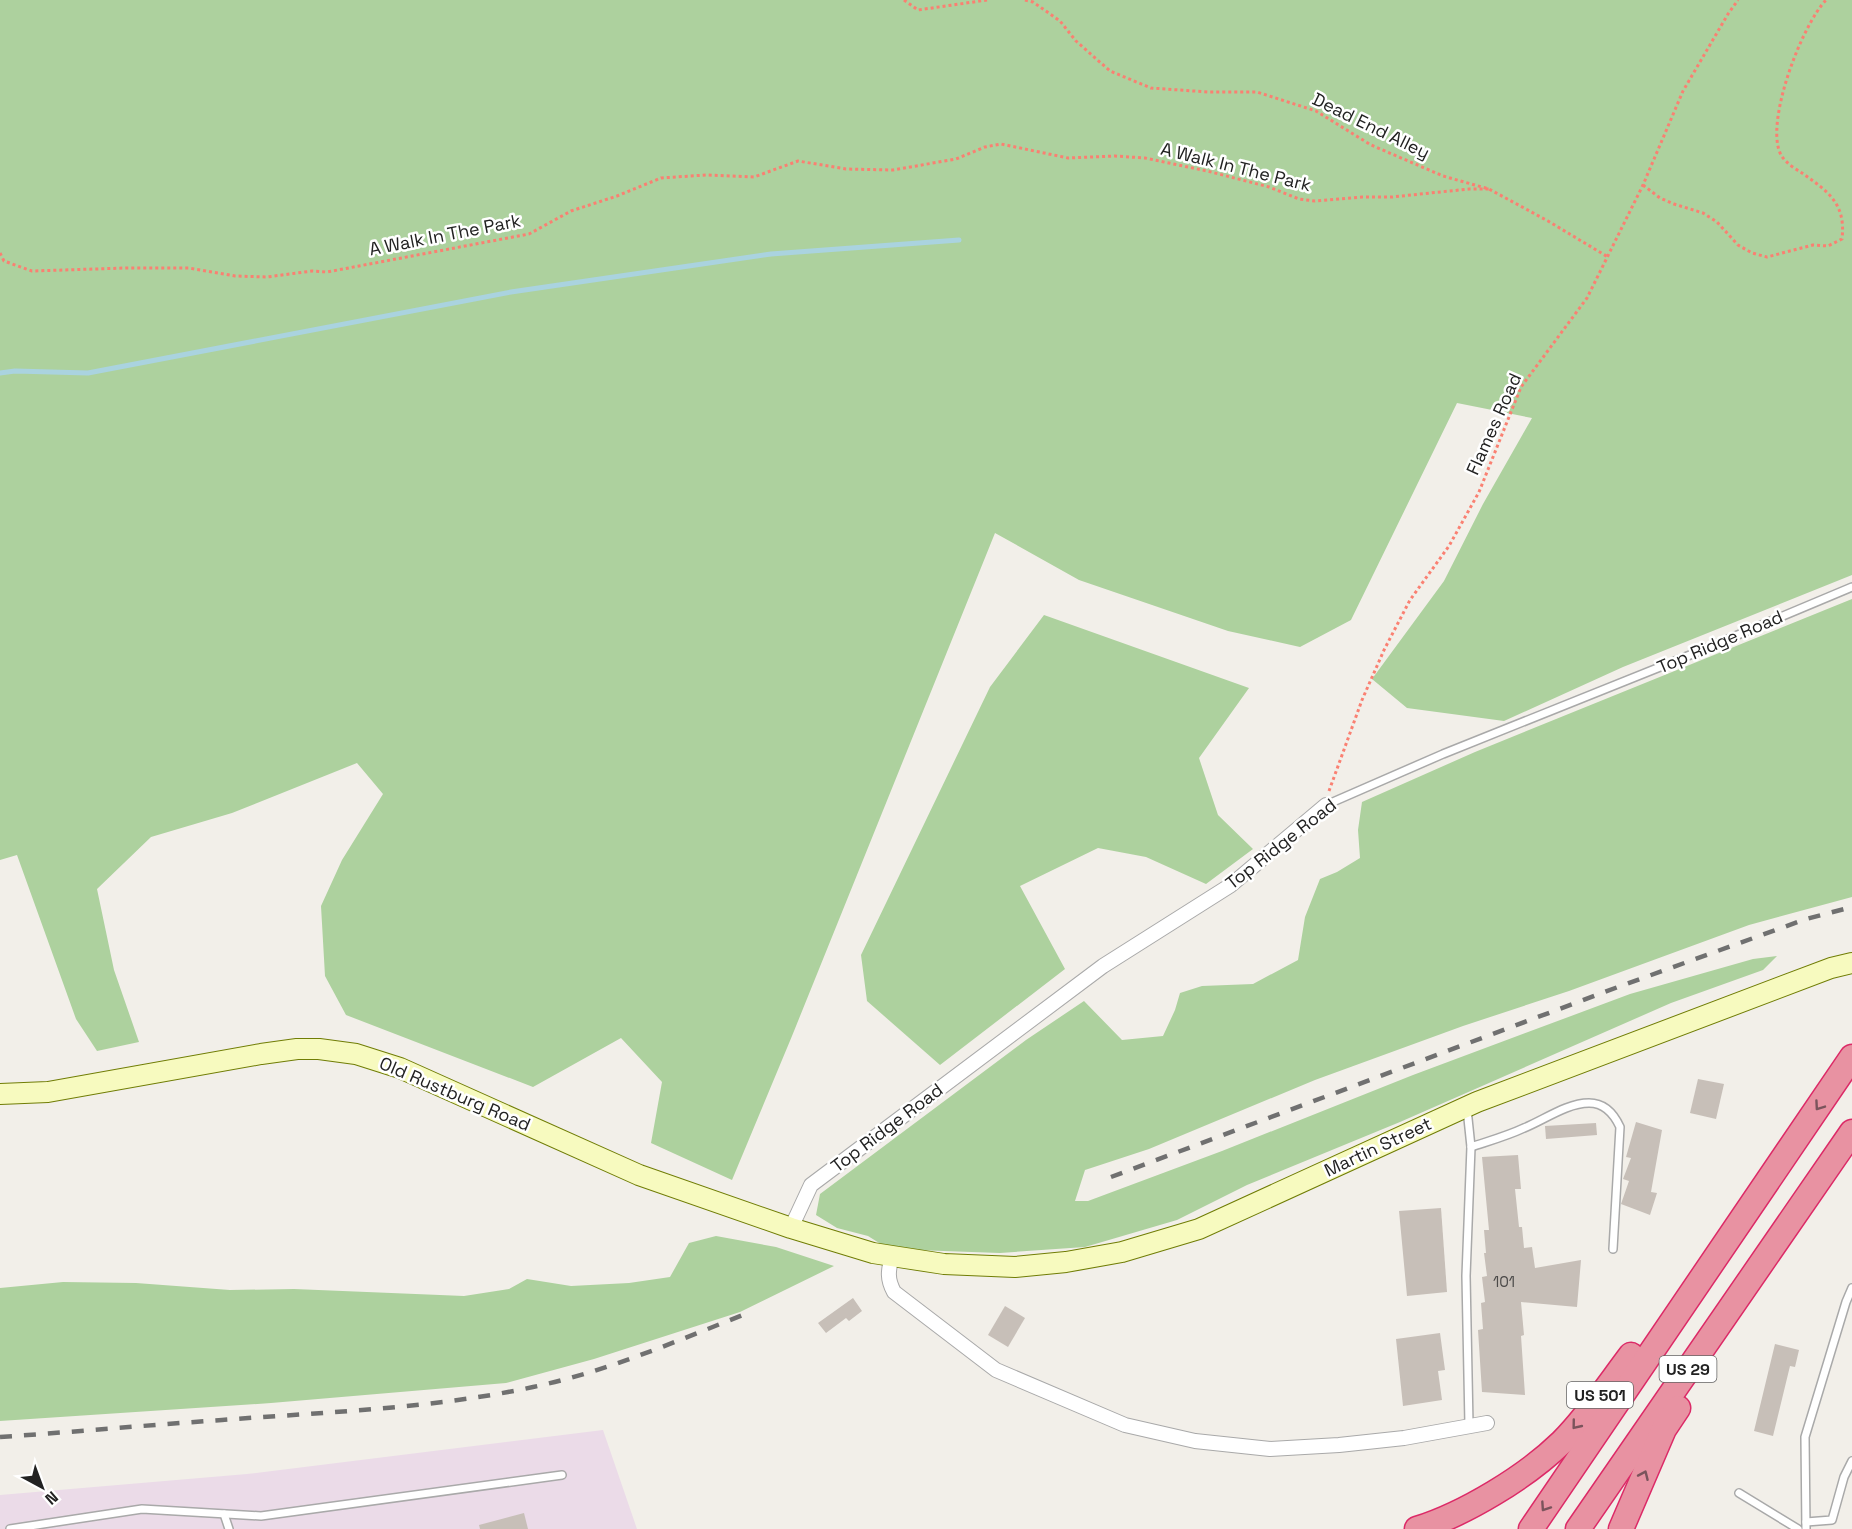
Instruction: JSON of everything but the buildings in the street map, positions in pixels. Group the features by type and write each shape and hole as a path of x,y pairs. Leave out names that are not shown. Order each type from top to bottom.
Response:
{"highway":[{"name":"US 29","path":"1531,1529 1852,1058"},
{"name":"US 29","path":"1578,1529 1852,1132"},
{"path":"1621,1529 1664,1429 1799,1209"},
{"name":"US 501","path":"1417,1529 1476,1503 1522,1476 1563,1441 1682,1286 1743,1215"}],"street":[{"name":"Top Ridge Road","path":"791,1228 811,1185 1103,966 1230,885 1326,805"},
{"name":"Martin Street","path":"891,1256 944,1264 1015,1267 1066,1262 1122,1252 1199,1229 1467,1106 1831,968 1852,963"},
{"name":"Old Rustburg Road","path":"0,1094 48,1092 297,1049 356,1054 400,1068 639,1175 791,1228 873,1253 891,1256"},
{"path":"891,1256 888,1280 894,1292 996,1370 1125,1425 1195,1441 1270,1449 1393,1439 1487,1423"}],"lane":[{"name":"Top Ridge Road","path":"1326,805 1443,754 1690,656 1852,587"},
{"path":"1471,1147 1523,1129 1577,1104 1591,1102 1603,1106 1614,1114 1620,1127 1613,1249"},
{"path":"1467,1106 1471,1147 1466,1276 1469,1425"},
{"path":"1852,1288 1805,1437 1806,1525 1832,1520 1852,1461"},
{"path":"10,1529 142,1509 261,1516 562,1475"},
{"path":"1739,1493 1798,1529"},
{"path":"224,1514 229,1529"}],"path":[{"path":"904,0 918,10 987,0"},
{"name":"Dead End Alley","path":"1025,0 1034,3 1060,21 1076,41 1110,71 1151,88 1197,92 1257,92 1316,111 1371,145 1443,176 1489,189 1608,257"},
{"name":"Flames Road","path":"1326,805 1344,746 1384,650 1410,600 1449,546 1479,492 1521,387 1587,298 1643,184 1683,91 1738,0"},
{"path":"1643,184 1660,198 1704,213 1717,222 1738,245 1752,253 1767,257 1813,245 1828,246 1842,239 1844,223 1840,208 1825,190 1792,167 1781,155 1778,140 1782,92 1798,48 1820,6 1826,0"},
{"name":"A Walk In The Park","path":"0,253 4,261 32,271 189,268 235,276 327,272 529,234 571,211 661,178 753,177 798,161 846,169 893,170 956,159 985,147 1001,144 1068,158 1114,156 1145,158 1207,171 1269,187 1299,199 1315,201 1489,189"}],"shaded area":[{"path":"603,1430 637,1529 0,1529 0,1495 247,1474"}],"green space":[{"path":"0,0 1852,0 1852,575 1623,667 1504,721 1407,708 1372,679 1444,581 1483,504 1532,418 1457,403 1351,620 1300,647 1228,631 1079,580 995,533 732,1180 651,1143 662,1082 621,1038 533,1087 346,1015 325,976 321,906 342,860 383,794 357,763 232,813 151,837 97,889 114,970 139,1042 97,1051 76,1019 17,855 0,860"},
{"path":"1852,599 1852,897 1749,925 1315,1080 1149,1149 1085,1170 1075,1201 1088,1201 1630,994 1753,959 1777,956 1763,970 1671,1003 1400,1122 1247,1185 1177,1220 1085,1247 1000,1253 915,1250 884,1246 868,1236 837,1228 816,1215 820,1194 1026,1040 1084,1001 1122,1040 1163,1036 1180,993 1202,986 1253,984 1298,960 1305,917 1320,879 1360,858 1358,830 1362,802 1475,752"},
{"path":"1044,615 1249,688 1199,758 1218,815 1253,849 1206,884 1146,857 1098,848 1020,886 1065,969 940,1065 867,1001 861,955 990,687"},
{"path":"716,1236 776,1247 834,1266 740,1312 594,1359 506,1383 271,1403 0,1421 0,1288 63,1282 136,1283 230,1290 294,1289 464,1296 509,1289 527,1279 571,1286 629,1283 670,1277 689,1243"}],"waterway":[{"path":"0,373 15,371 88,373 511,292 771,254 959,240"}],"railway":[{"path":"1111,1177 1618,987 1806,919 1852,907"},
{"path":"0,1437 378,1409 495,1394 560,1381 586,1373 639,1356 743,1315"}]}
